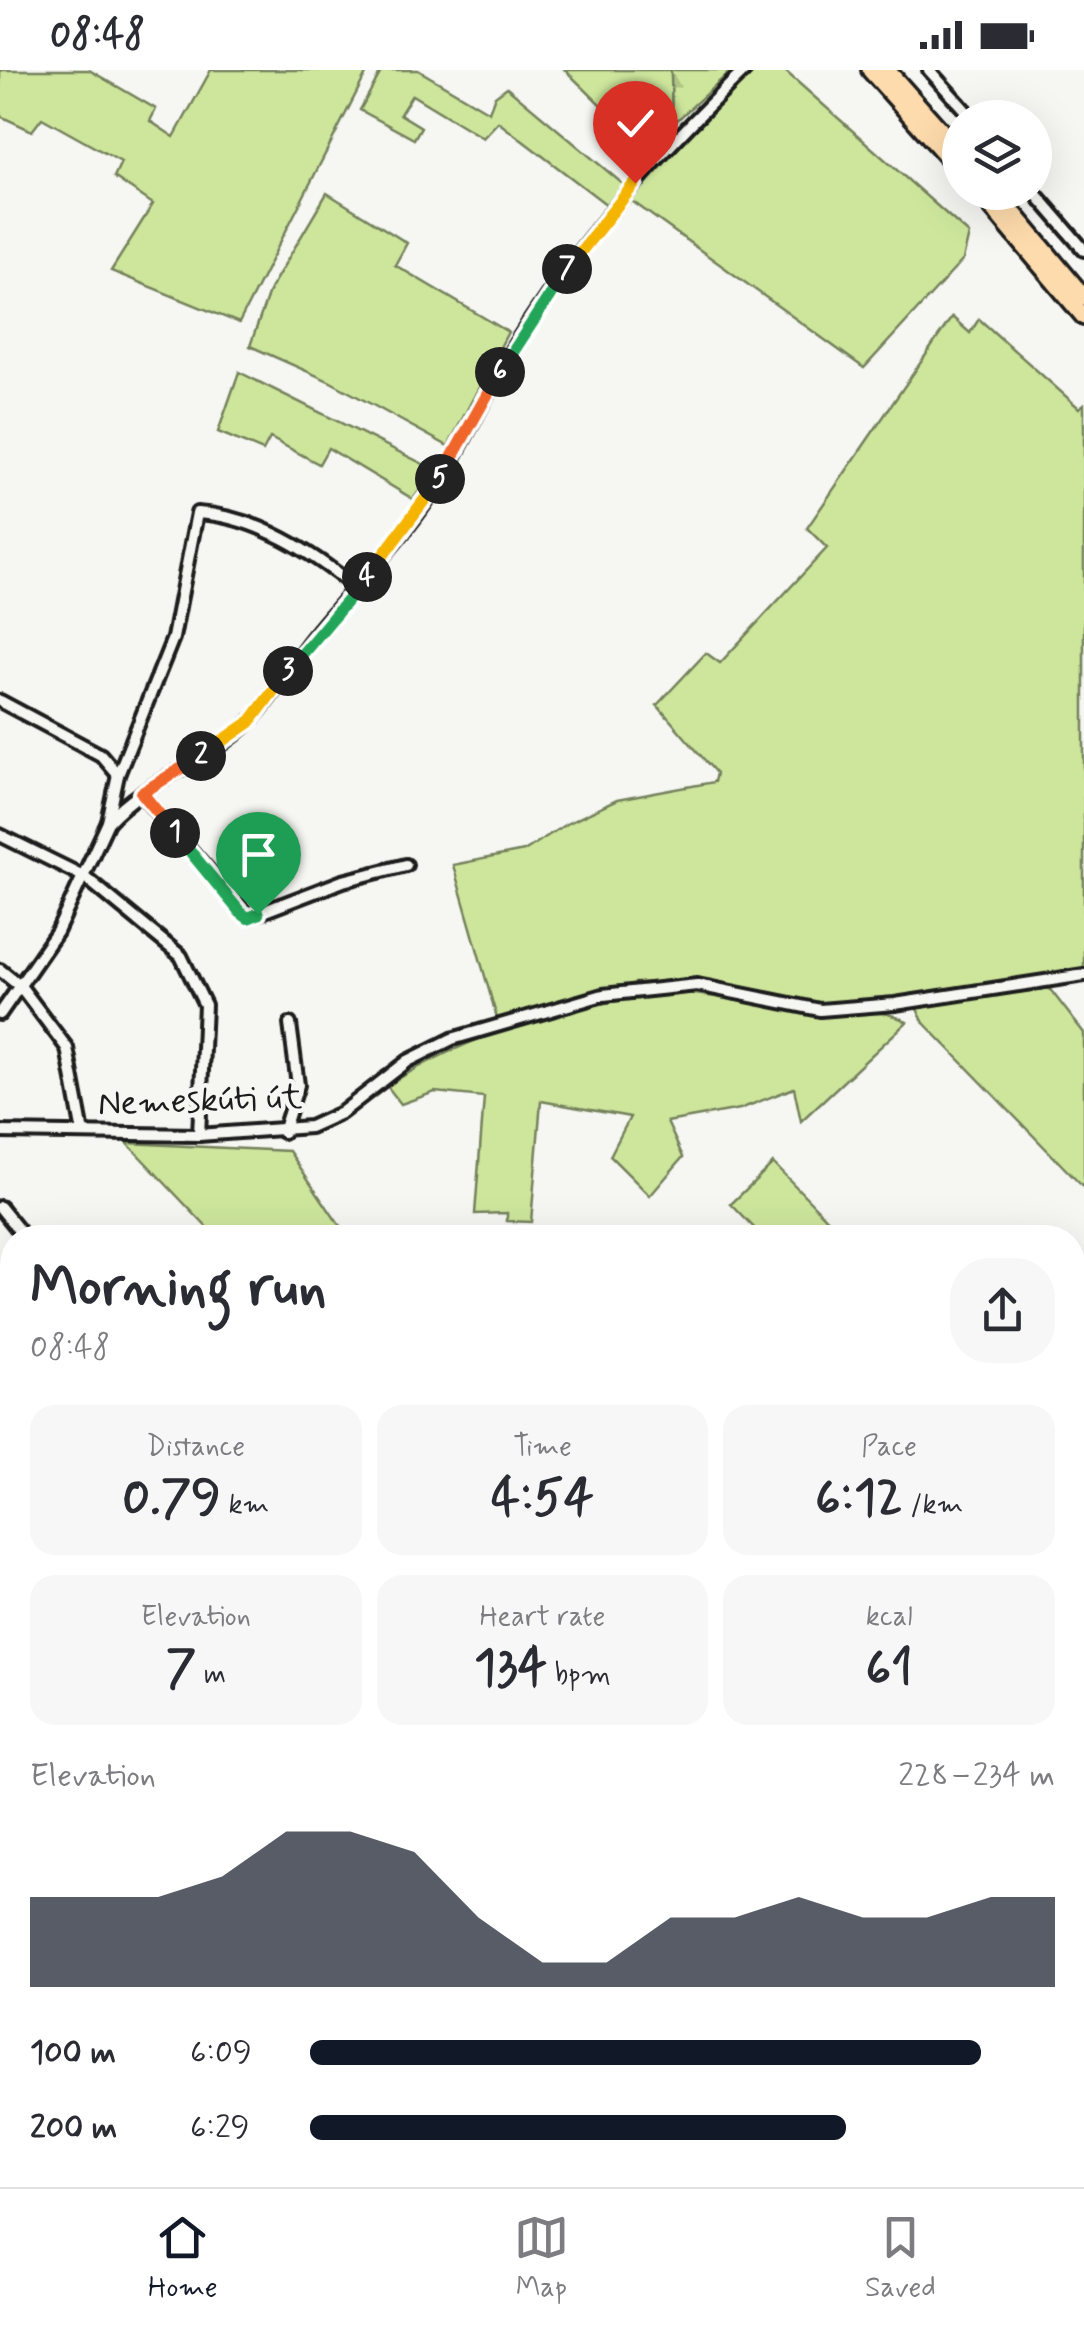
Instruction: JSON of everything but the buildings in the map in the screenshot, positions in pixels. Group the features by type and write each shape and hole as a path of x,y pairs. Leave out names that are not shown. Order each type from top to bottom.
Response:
{"highway":[{"path":"870,70 942,151"},
{"path":"887,70 942,132"},
{"path":"994,210 1084,317"},
{"path":"1011,210 1084,296"}],"street":[{"path":"108,822 142,793 250,722 311,640 357,590 431,494 517,342 570,264 661,152 745,70"},
{"path":"929,70 956,100"},
{"path":"1050,210 1084,250"},
{"path":"0,1014 48,949 108,822 118,775 173,638 198,513 226,516 260,528 318,559 357,590"},
{"path":"0,701 101,755 118,775"},
{"path":"142,793 248,918 343,880 406,864"},
{"path":"0,835 85,877 181,956 205,1005 198,1135"},
{"path":"0,970 21,987 67,1048 83,1133"},
{"name":"Nemeskúti út","path":"0,1132 282,1132 331,1119 393,1071 452,1038 603,995 698,985 820,1010 896,1004 1084,975"},
{"path":"282,1132 298,1085 290,1024"}],"green space":[{"path":"0,70 89,70 156,109 150,121 174,137 211,70 368,70 239,323 111,271 153,204 114,177 121,162 42,118 32,131 0,116"},
{"path":"382,70 418,70 489,112 495,96 507,87 624,185 607,205 498,122 483,138 412,95 400,114 421,127 414,139 360,110"},
{"path":"565,70 671,70 672,125 646,149"},
{"path":"671,70 732,70 672,125"},
{"path":"752,70 784,70 969,234 963,260 864,368 629,199 706,111"},
{"path":"327,193 407,243 395,265 508,332 448,446 329,381 250,346 270,289"},
{"path":"952,317 970,333 979,319 1079,408 1084,404 1084,968 885,1000 797,1004 710,980 635,983 497,1018 453,865 524,851 566,824 617,800 714,782 716,773 657,705 706,653 720,663 827,548 807,528"},
{"path":"239,372 435,470 413,499 328,448 319,464 270,438 263,451 218,432"},
{"path":"1049,988 1084,1033 1084,1188 924,1023 916,1007"},
{"path":"674,992 803,1012 885,1013 907,1022 801,1121 794,1088 740,1109 667,1122 683,1157 650,1196 610,1156 630,1117 541,1101 531,1222 507,1221 507,1213 475,1214 484,1097 435,1092 401,1104 387,1086 454,1050 525,1023 599,1004"},
{"path":"127,1143 289,1151 339,1225 205,1225"},
{"path":"773,1163 833,1225 751,1225 731,1204"}],"route":[{"path":"258,914 248,918 240,912 142,793 226,741 258,713 311,640 357,590 431,494 517,342 570,264 635,183"}]}
